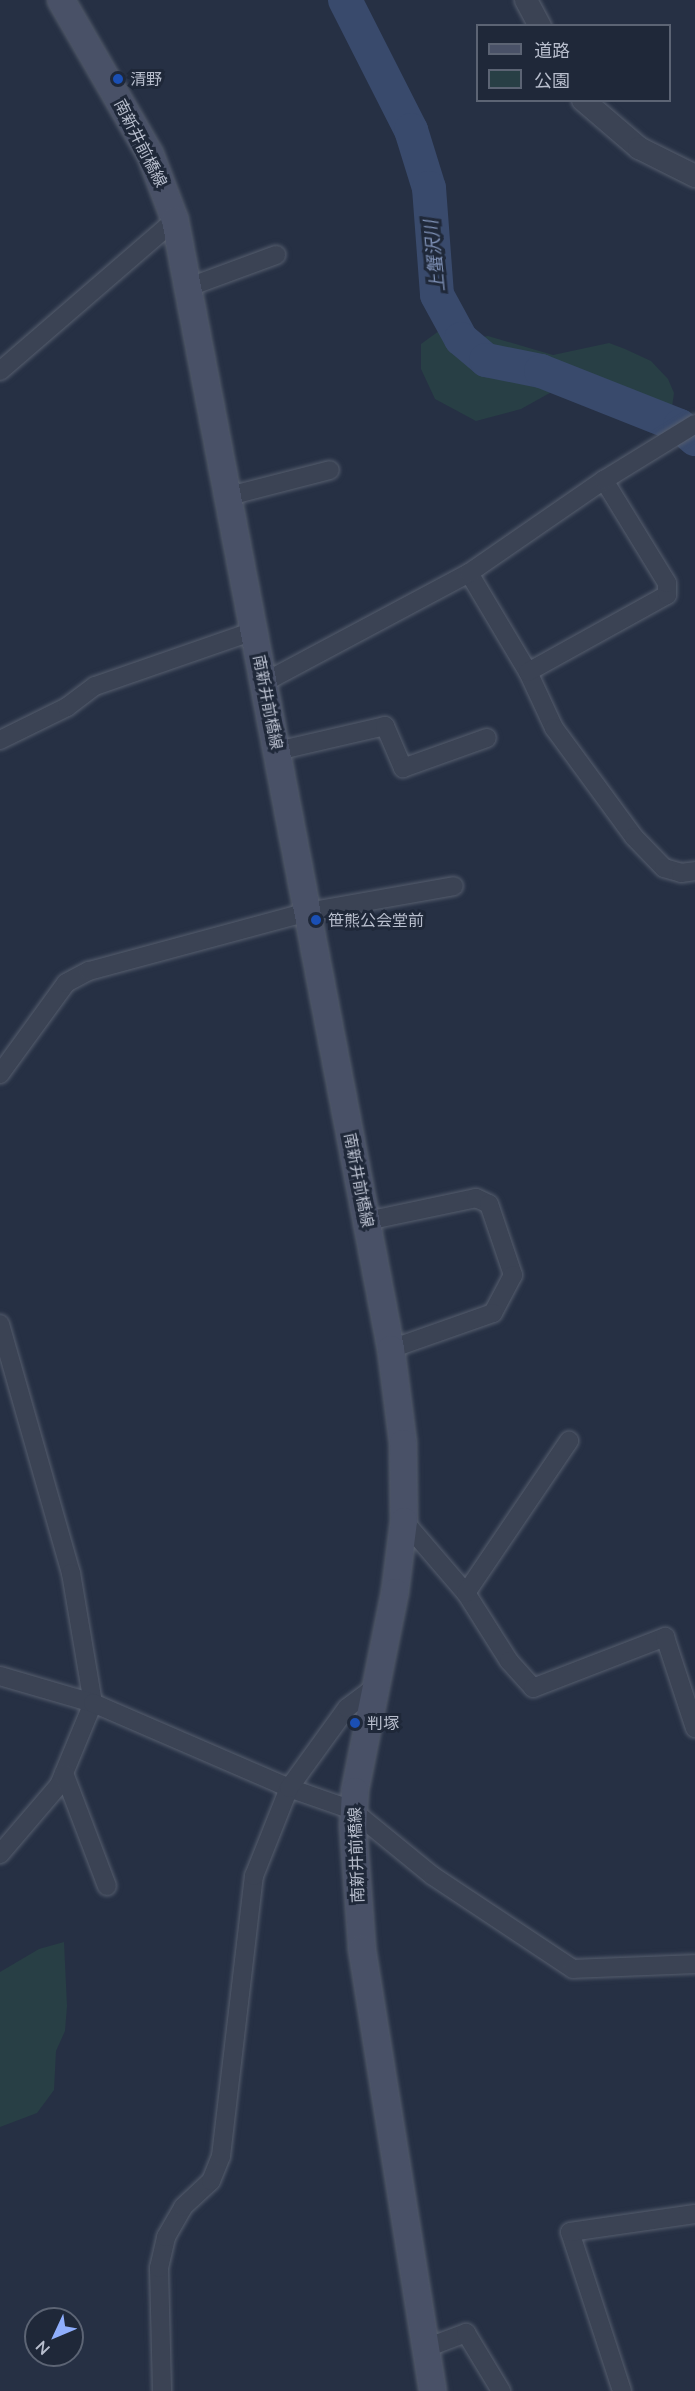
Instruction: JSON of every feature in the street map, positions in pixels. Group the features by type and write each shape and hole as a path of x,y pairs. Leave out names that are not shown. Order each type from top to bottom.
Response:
{"main road":[{"name":"南新井前橋線","path":"61,0 150,154 176,220 262,683 391,1349 403,1443 404,1521 395,1592 352,1810 362,1948 433,2391"}],"street":[{"path":"526,0 539,24"},
{"path":"585,102 639,148 695,176"},
{"path":"0,371 176,220"},
{"path":"189,287 276,255"},
{"path":"262,683 469,573 604,480 695,424"},
{"path":"229,496 330,470"},
{"path":"528,672 667,595 667,583 604,480"},
{"path":"469,573 528,672 554,728 634,837 664,868 681,873 695,871"},
{"path":"0,740 67,707 95,686 254,631"},
{"path":"277,751 385,726 403,768 487,738"},
{"path":"0,1074 66,983 89,971 308,912 454,886"},
{"path":"367,1221 476,1198 489,1204 513,1275 493,1313 391,1349"},
{"path":"0,1324 71,1573 93,1702 59,1785 0,1854"},
{"path":"466,1593 569,1441"},
{"path":"404,1521 466,1593 509,1661 533,1689 665,1637 692,1708 695,1728"},
{"path":"0,1676 93,1702 289,1788 352,1810 433,1876 573,1968 695,1964"},
{"path":"162,2391 159,2268 166,2237 183,2207 212,2181 221,2156 254,1876 289,1788 347,1708 376,1686"},
{"path":"64,1773 107,1886"},
{"path":"622,2391 570,2232 695,2214"},
{"path":"426,2348 466,2333 501,2391"}],"green space":[{"path":"443,328 461,357 497,374 557,389 521,409 476,421 435,399 421,369 421,344"},
{"path":"488,336 553,355 609,343 625,349 651,361 668,379 674,393 672,407 561,368 489,349 477,338"},
{"path":"64,1942 67,2006 65,2031 56,2051 54,2090 37,2113 0,2127 0,1972 39,1949"}],"waterway":[{"name":"上蟹沢川","path":"345,0 411,130 429,188 437,295 461,339 486,360 541,371 680,426 695,439"}],"place":[{"name":"清野","path":"118,79"},
{"name":"笹熊公会堂前","path":"316,920"},
{"name":"判塚","path":"355,1723"}]}
